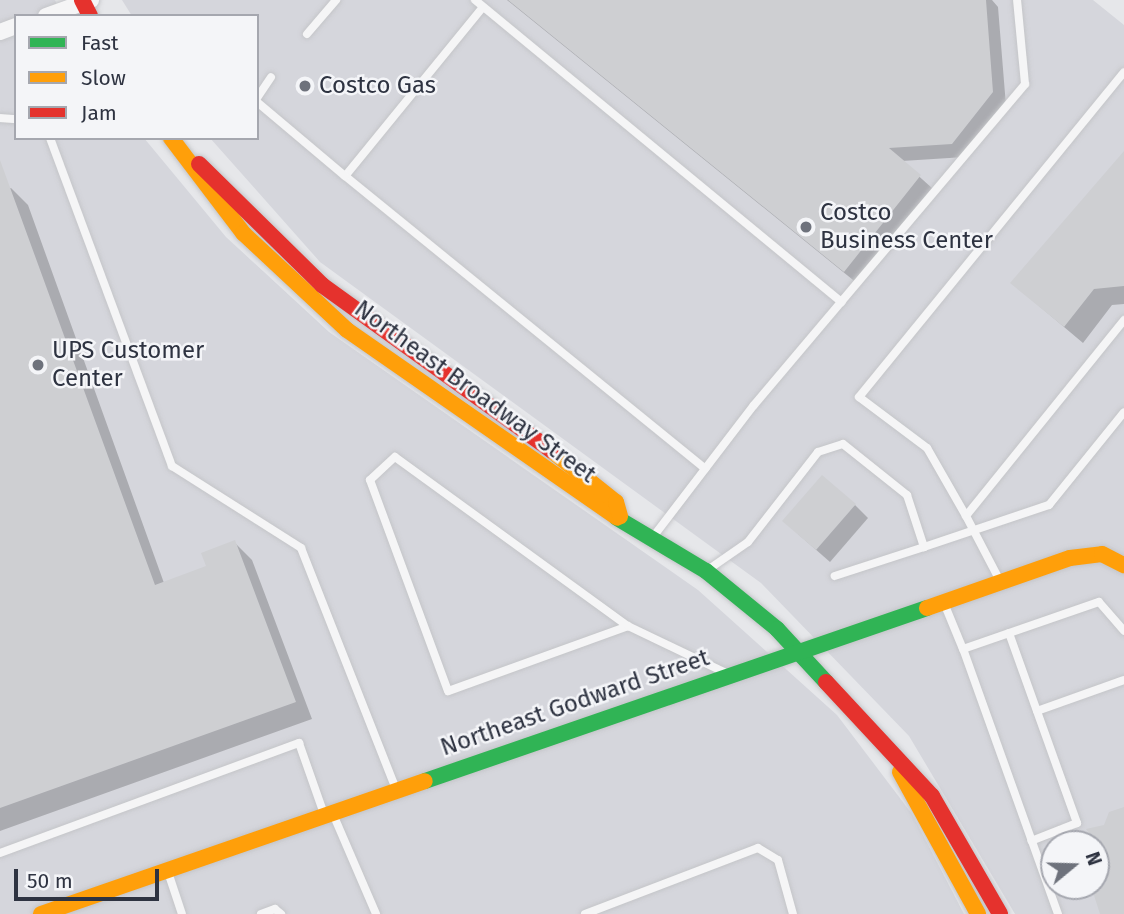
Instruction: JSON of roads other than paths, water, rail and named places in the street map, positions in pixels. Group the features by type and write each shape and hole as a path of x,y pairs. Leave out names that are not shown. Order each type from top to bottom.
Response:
{"main road":[{"name":"Northeast Broadway Street","path":"173,140 227,215 347,330 564,486 620,516 706,571 801,651 943,812 1000,914"},
{"name":"Northeast Broadway Street","path":"174,140 322,285 390,340 583,472 616,502 620,516"},
{"name":"Northeast Godward Street","path":"41,914 1000,582 1088,554 1124,565"},
{"name":"Northeast Broadway Street","path":"894,759 978,914"}],"street":[{"path":"53,14 87,5"}],"lane":[{"path":"307,34 336,0"},
{"path":"475,0 842,302"},
{"path":"653,537 842,302 1026,84 1017,0"},
{"path":"345,176 483,7"},
{"path":"1000,582 927,448 859,397 1124,72"},
{"path":"259,97 271,77"},
{"path":"259,102 345,176 705,469"},
{"path":"51,140 172,466 301,548 396,789"},
{"path":"966,516 1124,320"},
{"path":"835,576 1049,505 1124,412"},
{"path":"706,571 748,542 818,452 834,444 850,447 901,488 924,547"},
{"path":"628,626 447,691 370,480 395,457 628,626 729,674"},
{"path":"943,601 963,649 1058,914"},
{"path":"963,649 1099,602 1124,631"},
{"path":"1009,633 1077,823 1031,841"},
{"path":"1037,711 1124,681"},
{"path":"0,853 299,743 328,813 376,914"},
{"path":"585,914 758,848 778,860 793,914"},
{"path":"167,870 182,914"},
{"path":"261,914 275,909 281,914"}],"place":[{"name":"Costco Gas","path":"305,86"},
{"name":"Costco Business Center","path":"806,227"},
{"name":"UPS Customer Center","path":"38,365"}]}
